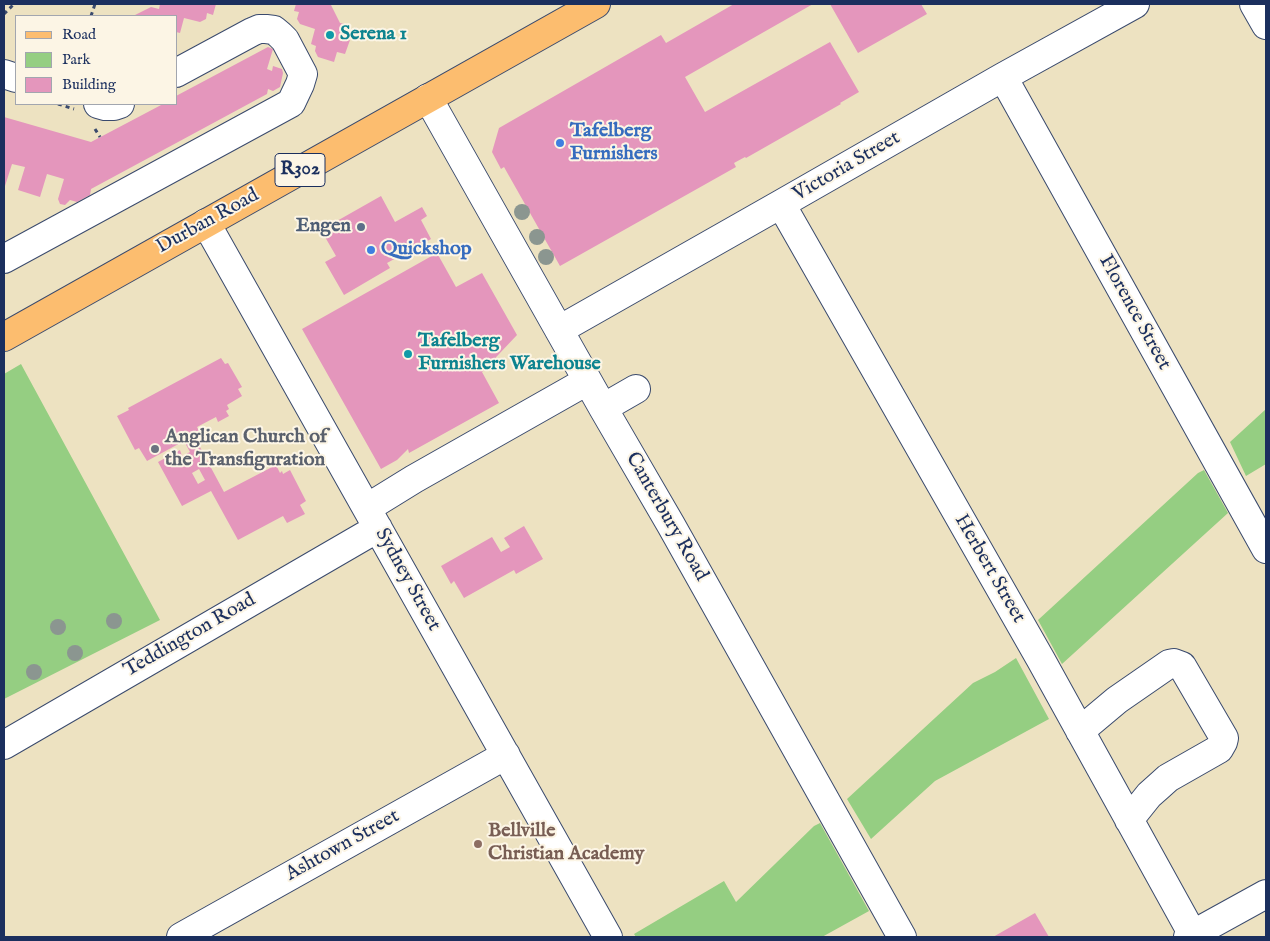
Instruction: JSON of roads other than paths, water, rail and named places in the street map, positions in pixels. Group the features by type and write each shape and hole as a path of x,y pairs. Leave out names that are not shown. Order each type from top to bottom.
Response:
{"main road":[{"name":"Durban Road","path":"4,337 596,4"}],"street":[{"name":"Victoria Street","path":"559,330 1002,77 1135,4"},
{"path":"1254,4 1266,25"},
{"path":"4,259 291,103 303,74 285,40 274,30 266,29 258,29 178,72"},
{"name":"Florence Street","path":"1002,77 1266,549"},
{"name":"Canterbury Road","path":"428,98 587,381 671,525 902,937"},
{"path":"102,105 117,105"},
{"name":"Herbert Street","path":"781,204 1041,660 1191,936"},
{"name":"Sydney Street","path":"206,223 608,937"},
{"name":"Teddington Road","path":"4,745 372,518 414,479 587,381"},
{"path":"603,408 636,390"},
{"path":"1080,731 1117,700 1169,664 1174,663 1182,666 1224,738 1219,749 1168,778 1148,795 1129,820"},
{"name":"Ashtown Street","path":"181,937 506,755"},
{"path":"1191,936 1266,894"}],"place":[{"name":"Serena 1","path":"330,35"},
{"name":"Tafelberg Furnishers","path":"560,143"},
{"name":"Engen","path":"361,227"},
{"name":"Quickshop","path":"371,250"},
{"name":"Tafelberg Furnishers Warehouse","path":"408,354"},
{"name":"Anglican Church of the Transfiguration","path":"155,449"},
{"name":"Bellville Christian Academy","path":"478,844"}]}
